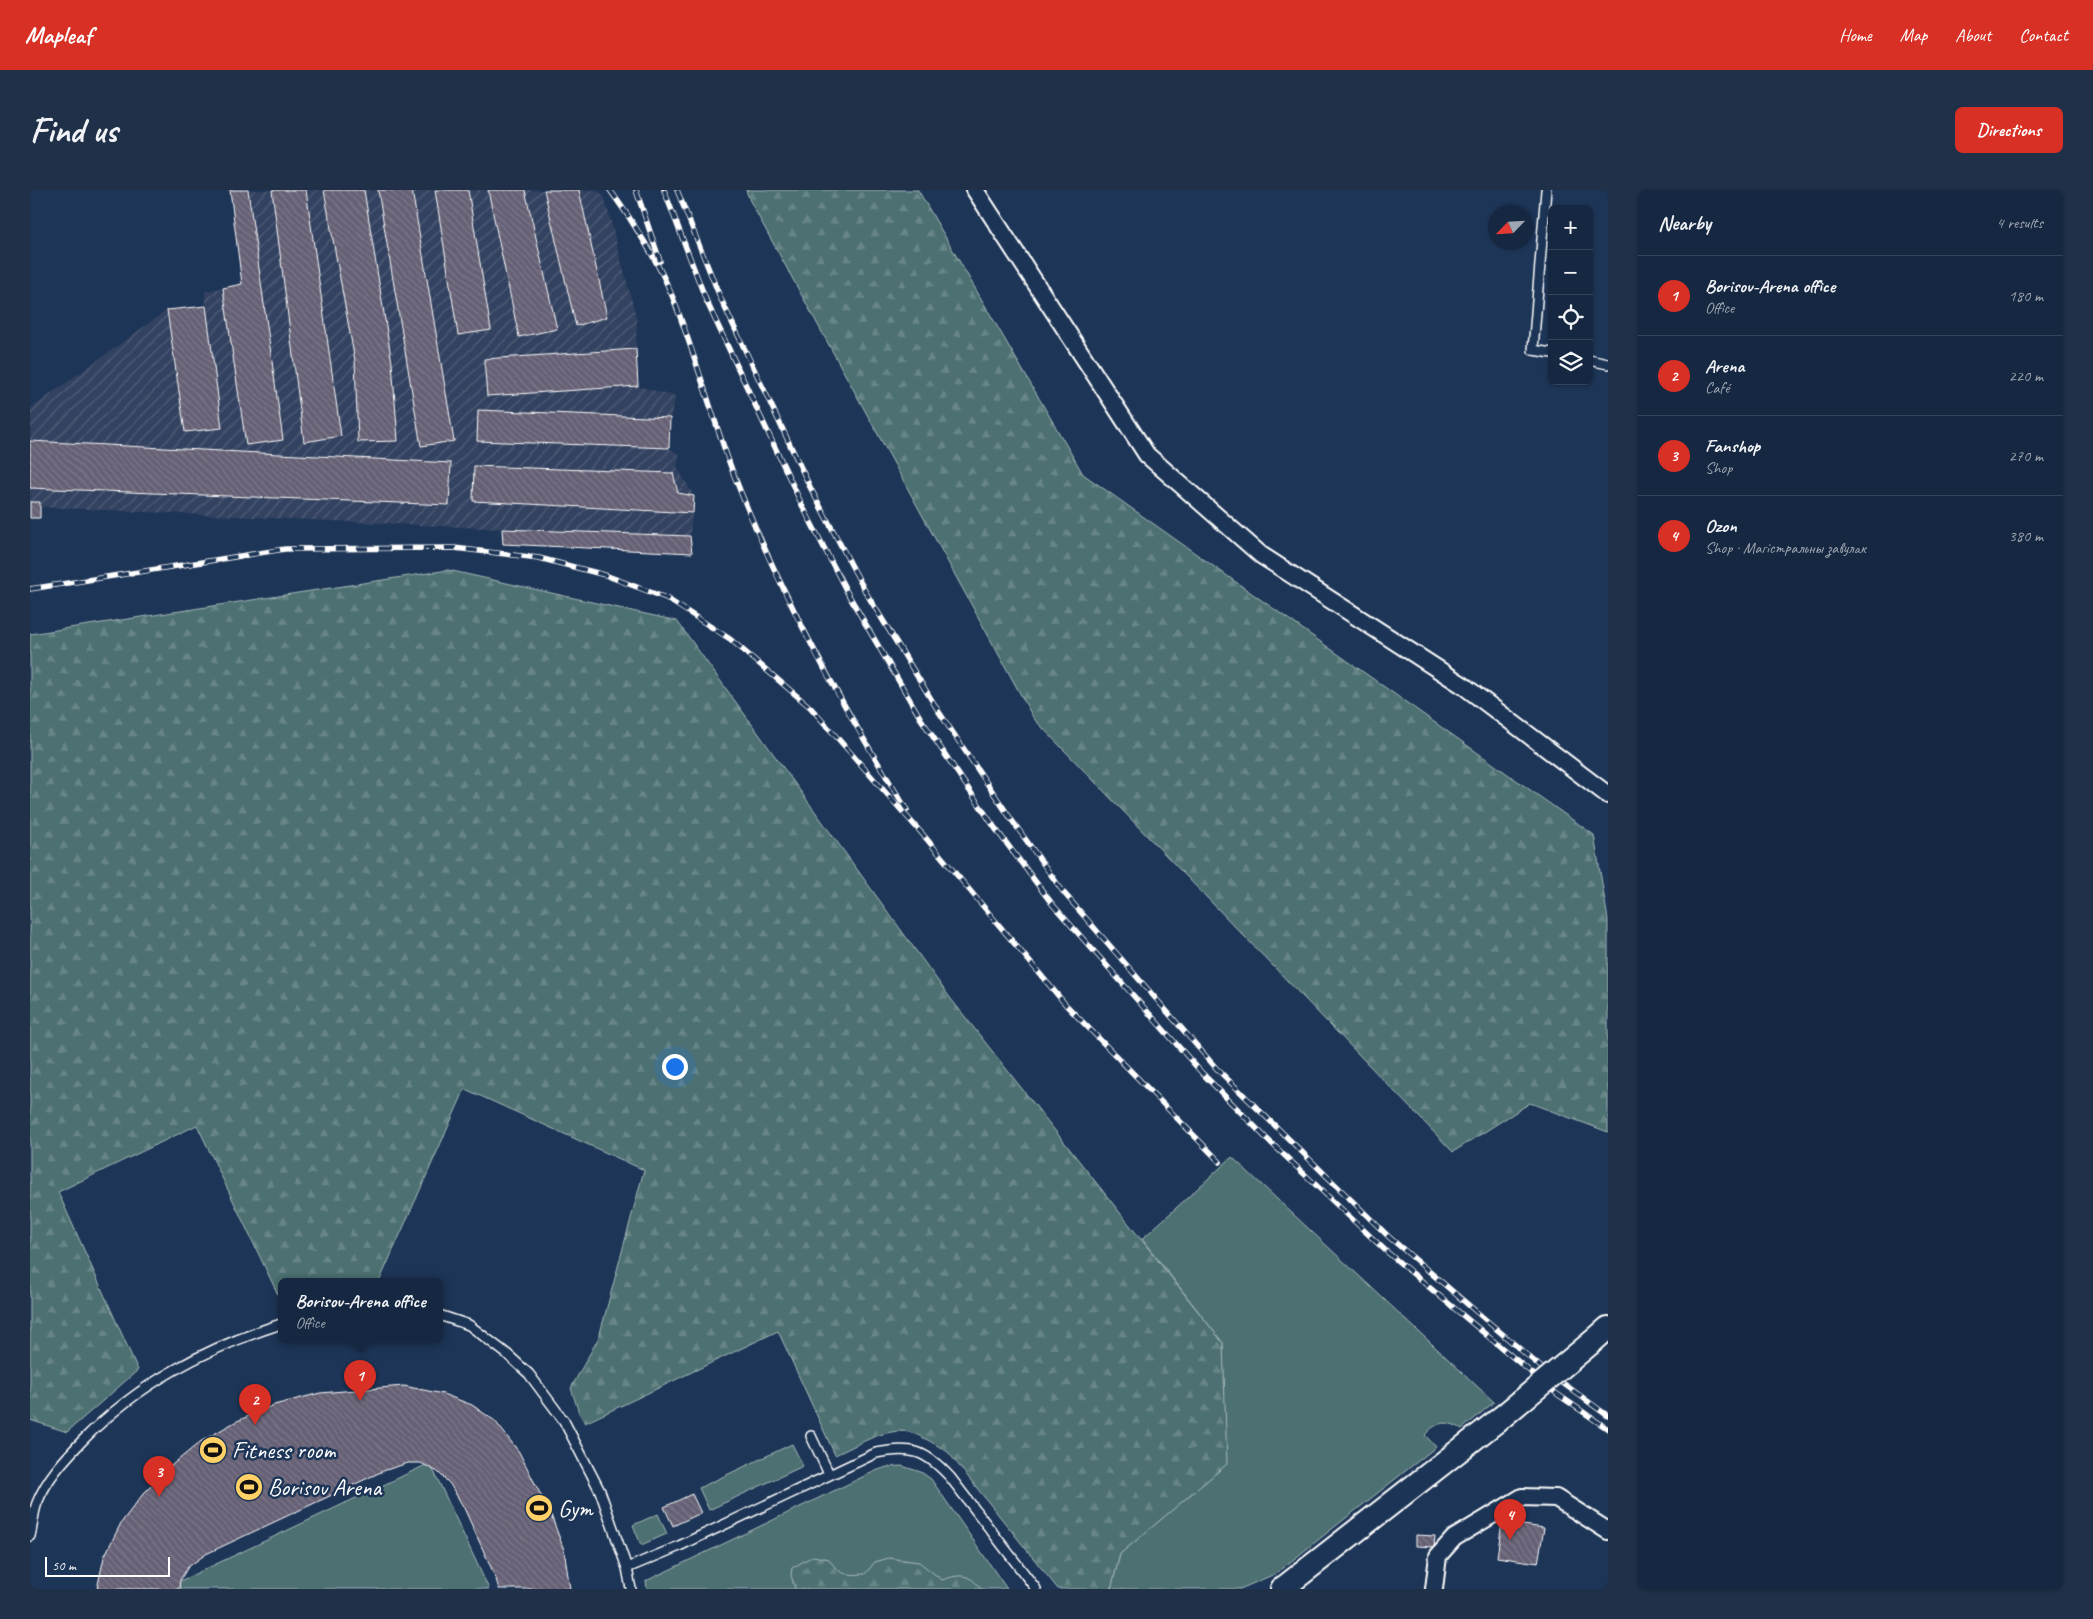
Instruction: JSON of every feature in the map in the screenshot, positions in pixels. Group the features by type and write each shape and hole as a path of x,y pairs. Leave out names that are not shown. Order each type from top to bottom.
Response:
{"street":[{"path":"975,190 1147,455 1261,555 1464,686 1608,795"},
{"path":"1282,1588 1502,1418 1600,1335"},
{"path":"1434,1589 1438,1556 1454,1538 1522,1497 1556,1498 1608,1531"}],"lane":[{"path":"1546,190 1533,350 1548,352"},
{"path":"1593,361 1608,364"},
{"path":"443,1317 469,1325 530,1374 564,1421 587,1463 603,1499 627,1568 631,1589"},
{"path":"30,1536 37,1503 57,1468 97,1426 128,1399 170,1372 213,1350 278,1325"},
{"path":"811,1436 829,1474"},
{"path":"627,1568 677,1547 876,1453 898,1448 915,1451 935,1461 950,1476 1036,1589"}],"shaded area":[{"path":"230,190 597,190 604,196 637,320 638,386 676,397 670,418 669,448 680,455 677,467 694,496 690,536 692,553 503,544 502,529 40,507 40,518 30,518 30,409 167,310 206,306 205,291 242,284"}],"green space":[{"path":"746,190 918,190 1083,474 1594,835 1608,920 1608,1132 1530,1103 1453,1152 1034,719 750,201"},
{"path":"448,570 677,621 951,999 1223,1343 1227,1464 1120,1554 1111,1589 1058,1589 948,1452 924,1438 909,1432 900,1431 871,1438 835,1455 778,1331 585,1423 579,1413 571,1388 599,1337 644,1170 465,1089 381,1278 278,1278 278,1295 197,1125 58,1192 138,1370 67,1432 30,1420 30,634"},
{"path":"1232,1157 1494,1402 1462,1429 1452,1424 1442,1423 1429,1430 1425,1435 1436,1447 1275,1574 1240,1589 1111,1589 1120,1554 1226,1464 1223,1343 1142,1239"},
{"path":"792,1444 803,1466 709,1510 699,1488"},
{"path":"430,1463 489,1589 181,1589 178,1582"},
{"path":"902,1466 921,1472 931,1479 1007,1589 647,1589 646,1581 875,1471 887,1467"},
{"path":"658,1514 667,1534 641,1545 633,1525"},
{"path":"813,1556 829,1559 836,1569 852,1574 865,1574 875,1562 889,1558 919,1562 942,1580 964,1576 972,1580 981,1589 795,1589 791,1575 792,1568"}],"building":[{"path":"230,190 248,190 283,440 246,445 223,288 242,284"},
{"path":"272,190 306,190 341,436 304,442"},
{"path":"324,190 364,190 392,363 398,441 358,442 355,361"},
{"path":"378,190 412,190 454,441 421,446"},
{"path":"435,190 468,190 491,330 458,335"},
{"path":"488,190 525,190 557,329 519,337"},
{"path":"544,190 579,190 607,317 576,326"},
{"path":"206,306 222,428 185,432 167,310"},
{"path":"636,349 638,386 487,396 484,359"},
{"path":"478,410 670,418 669,448 477,441"},
{"path":"30,441 451,463 449,505 30,488"},
{"path":"474,466 673,473 678,493 694,496 693,513 473,501"},
{"path":"30,502 40,502 40,518 30,518"},
{"path":"502,529 690,536 692,553 503,544"},
{"name":"Borisov Arena","path":"404,1386 443,1394 472,1405 495,1421 519,1452 551,1515 564,1550 570,1589 499,1589 464,1508 450,1484 438,1472 421,1463 408,1463 383,1471 206,1554 188,1567 180,1580 179,1589 97,1589 104,1557 121,1523 143,1494 172,1465 200,1442 235,1422 274,1405 320,1393"},
{"path":"692,1494 701,1513 673,1526 664,1507"},
{"path":"1502,1522 1544,1528 1538,1563 1497,1557"},
{"path":"1416,1535 1435,1536 1434,1547 1416,1546"}],"railway":[{"path":"610,190 645,242 673,298 689,340 732,470 769,559 834,687 907,810"},
{"path":"636,190 660,261"},
{"path":"664,190 706,300 802,505 848,594 921,719 995,828 1053,905 1202,1073 1266,1138 1387,1252 1557,1394 1608,1429"},
{"path":"677,190 720,297 810,487 865,591 939,712 1011,819 1064,893 1217,1069 1389,1237 1542,1368 1608,1416"},
{"path":"30,589 285,549 454,548 539,558 605,575 666,598 730,639 810,707 925,837 1066,1005 1220,1162"}],"place":[{"name":"Borisov-Arena office","path":"360,1401"},
{"name":"Arena","path":"255,1425"},
{"name":"Fitness room","path":"213,1450"},
{"name":"Borisov Arena","path":"249,1487"},
{"name":"Fanshop","path":"159,1497"},
{"name":"Gym","path":"539,1508"},
{"name":"Ozon","path":"1510,1540"}]}
